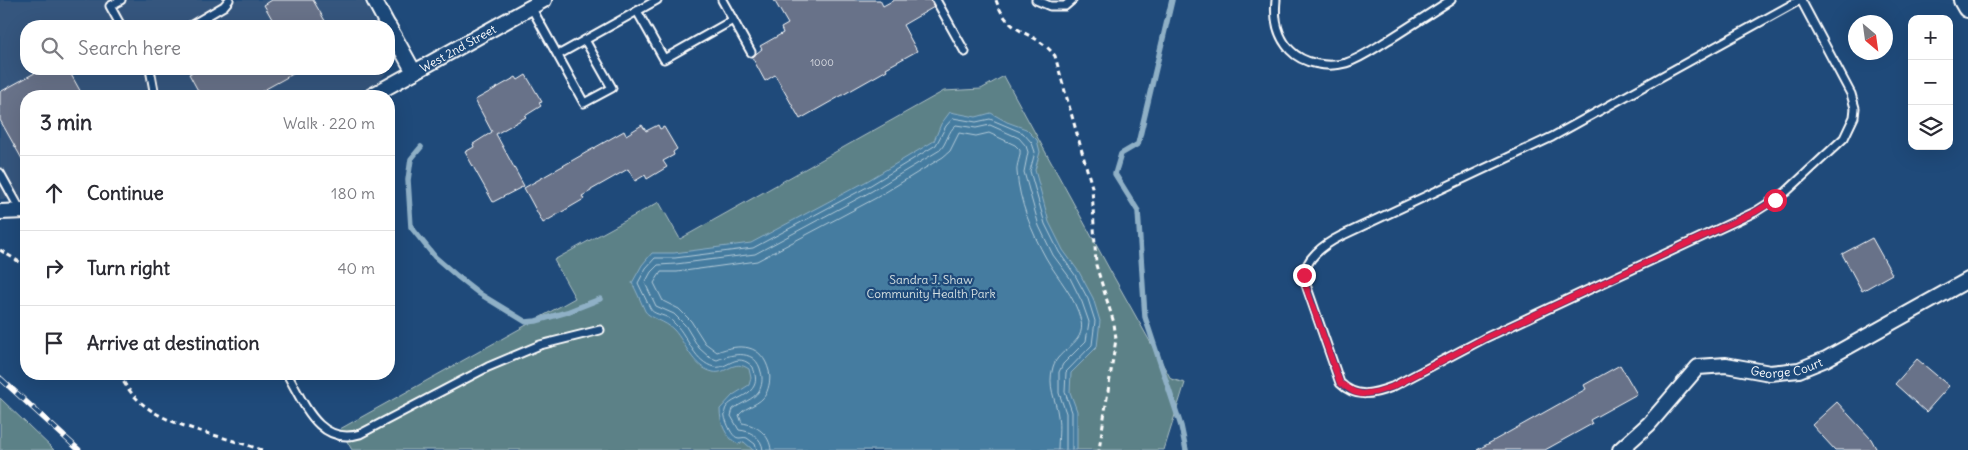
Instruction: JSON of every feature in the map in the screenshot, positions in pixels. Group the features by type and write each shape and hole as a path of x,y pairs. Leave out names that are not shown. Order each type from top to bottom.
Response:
{"street":[{"path":"374,0 384,20"},
{"name":"West 2nd Street","path":"382,90 544,0"},
{"path":"1964,0 1968,7"},
{"path":"395,39 414,72"},
{"path":"0,212 20,211"},
{"name":"George Court","path":"1620,450 1649,424 1698,367 1726,365 1770,373 1799,370 1826,359 1968,280"}],"lane":[{"path":"118,20 110,6 121,0"},
{"path":"200,20 224,6 229,0"},
{"path":"558,55 657,0"},
{"path":"722,0 751,52"},
{"path":"936,0 964,52"},
{"path":"1036,0 1050,6 1065,6 1072,0"},
{"path":"1276,0 1277,26 1282,39 1289,48 1304,60 1330,65 1347,62 1366,53 1451,0"},
{"path":"1801,0 1848,88 1855,108 1853,122 1844,138 1786,192 1755,212 1485,338 1392,387 1362,394 1354,392 1340,383 1304,279 1309,263 1324,246 1341,236 1561,133 1801,0"},
{"path":"531,7 584,103 612,88 586,40"},
{"path":"637,12 664,59 733,20"},
{"path":"151,75 154,90"},
{"path":"0,173 20,205"},
{"path":"290,380 308,411 318,424 327,432 338,437 348,438 368,430 497,363 540,344 600,330"}],"path":[{"path":"996,0 1003,15 1013,27 1044,44 1055,56 1092,187 1096,265 1114,323 1116,339 1099,450"},
{"path":"0,250 20,262"},
{"path":"123,380 132,394 157,415 174,423 262,450"}],"shaded area":[{"path":"0,0 363,0 374,20 20,20 20,75 384,75 379,81 363,90 20,90 20,199 0,199"}],"green space":[{"name":"Sandra J. Shaw Community Health Park","path":"1004,76 1171,379 1185,383 1164,450 352,450 340,429 575,298 554,260 659,202 680,239 944,91 981,89"},
{"path":"0,398 54,450 0,450"}],"water":[{"path":"950,112 976,117 991,113 1007,122 1026,129 1037,140 1040,152 1035,170 1049,222 1063,250 1079,272 1093,298 1100,321 1097,347 1071,373 1070,392 1077,411 1077,450 753,450 744,442 738,444 733,441 724,429 720,409 733,395 749,385 751,378 749,369 739,365 713,372 700,365 674,330 645,311 632,283 642,265 652,253 674,253 751,243 867,181 934,141 941,124"}],"building":[{"path":"272,0 313,0 325,20 273,20 264,5"},
{"path":"774,0 880,0 883,6 894,0 931,0 934,7 903,25 917,51 800,119 775,75 765,81 752,57 762,49 760,46 783,33 781,28 788,24"},
{"path":"31,75 71,75 80,90 20,90 20,155 0,120 0,92"},
{"path":"190,75 291,75 264,90 198,90"},
{"path":"526,75 542,102 539,103 541,106 496,134 524,186 493,202 465,152 474,147 473,144 492,132 475,100 516,77 518,80"},
{"path":"642,125 646,131 658,125 660,129 664,127 677,149 673,152 674,155 663,161 667,167 647,179 645,175 635,181 628,169 591,190 582,196 584,199 543,223 524,188 624,131 626,135"},
{"path":"1872,238 1892,274 1862,291 1842,254"},
{"path":"1917,359 1949,386 1926,412 1895,384"},
{"path":"1620,365 1637,394 1590,420 1592,424 1545,450 1477,450 1586,389 1584,385"},
{"path":"1837,402 1871,439 1877,450 1835,450 1812,425"}],"waterway":[{"path":"1172,0 1138,144 1121,154 1115,174 1138,211 1145,317 1181,426 1186,450"},
{"path":"421,147 411,159 408,180 411,227 435,257 457,276 480,294 526,322 567,312 600,299"}],"railway":[{"path":"0,378 79,450"}],"route":[{"path":"1304,275 1305,284 1336,376 1346,388 1362,394 1371,394 1392,387 1460,350 1755,212 1775,200"}]}
